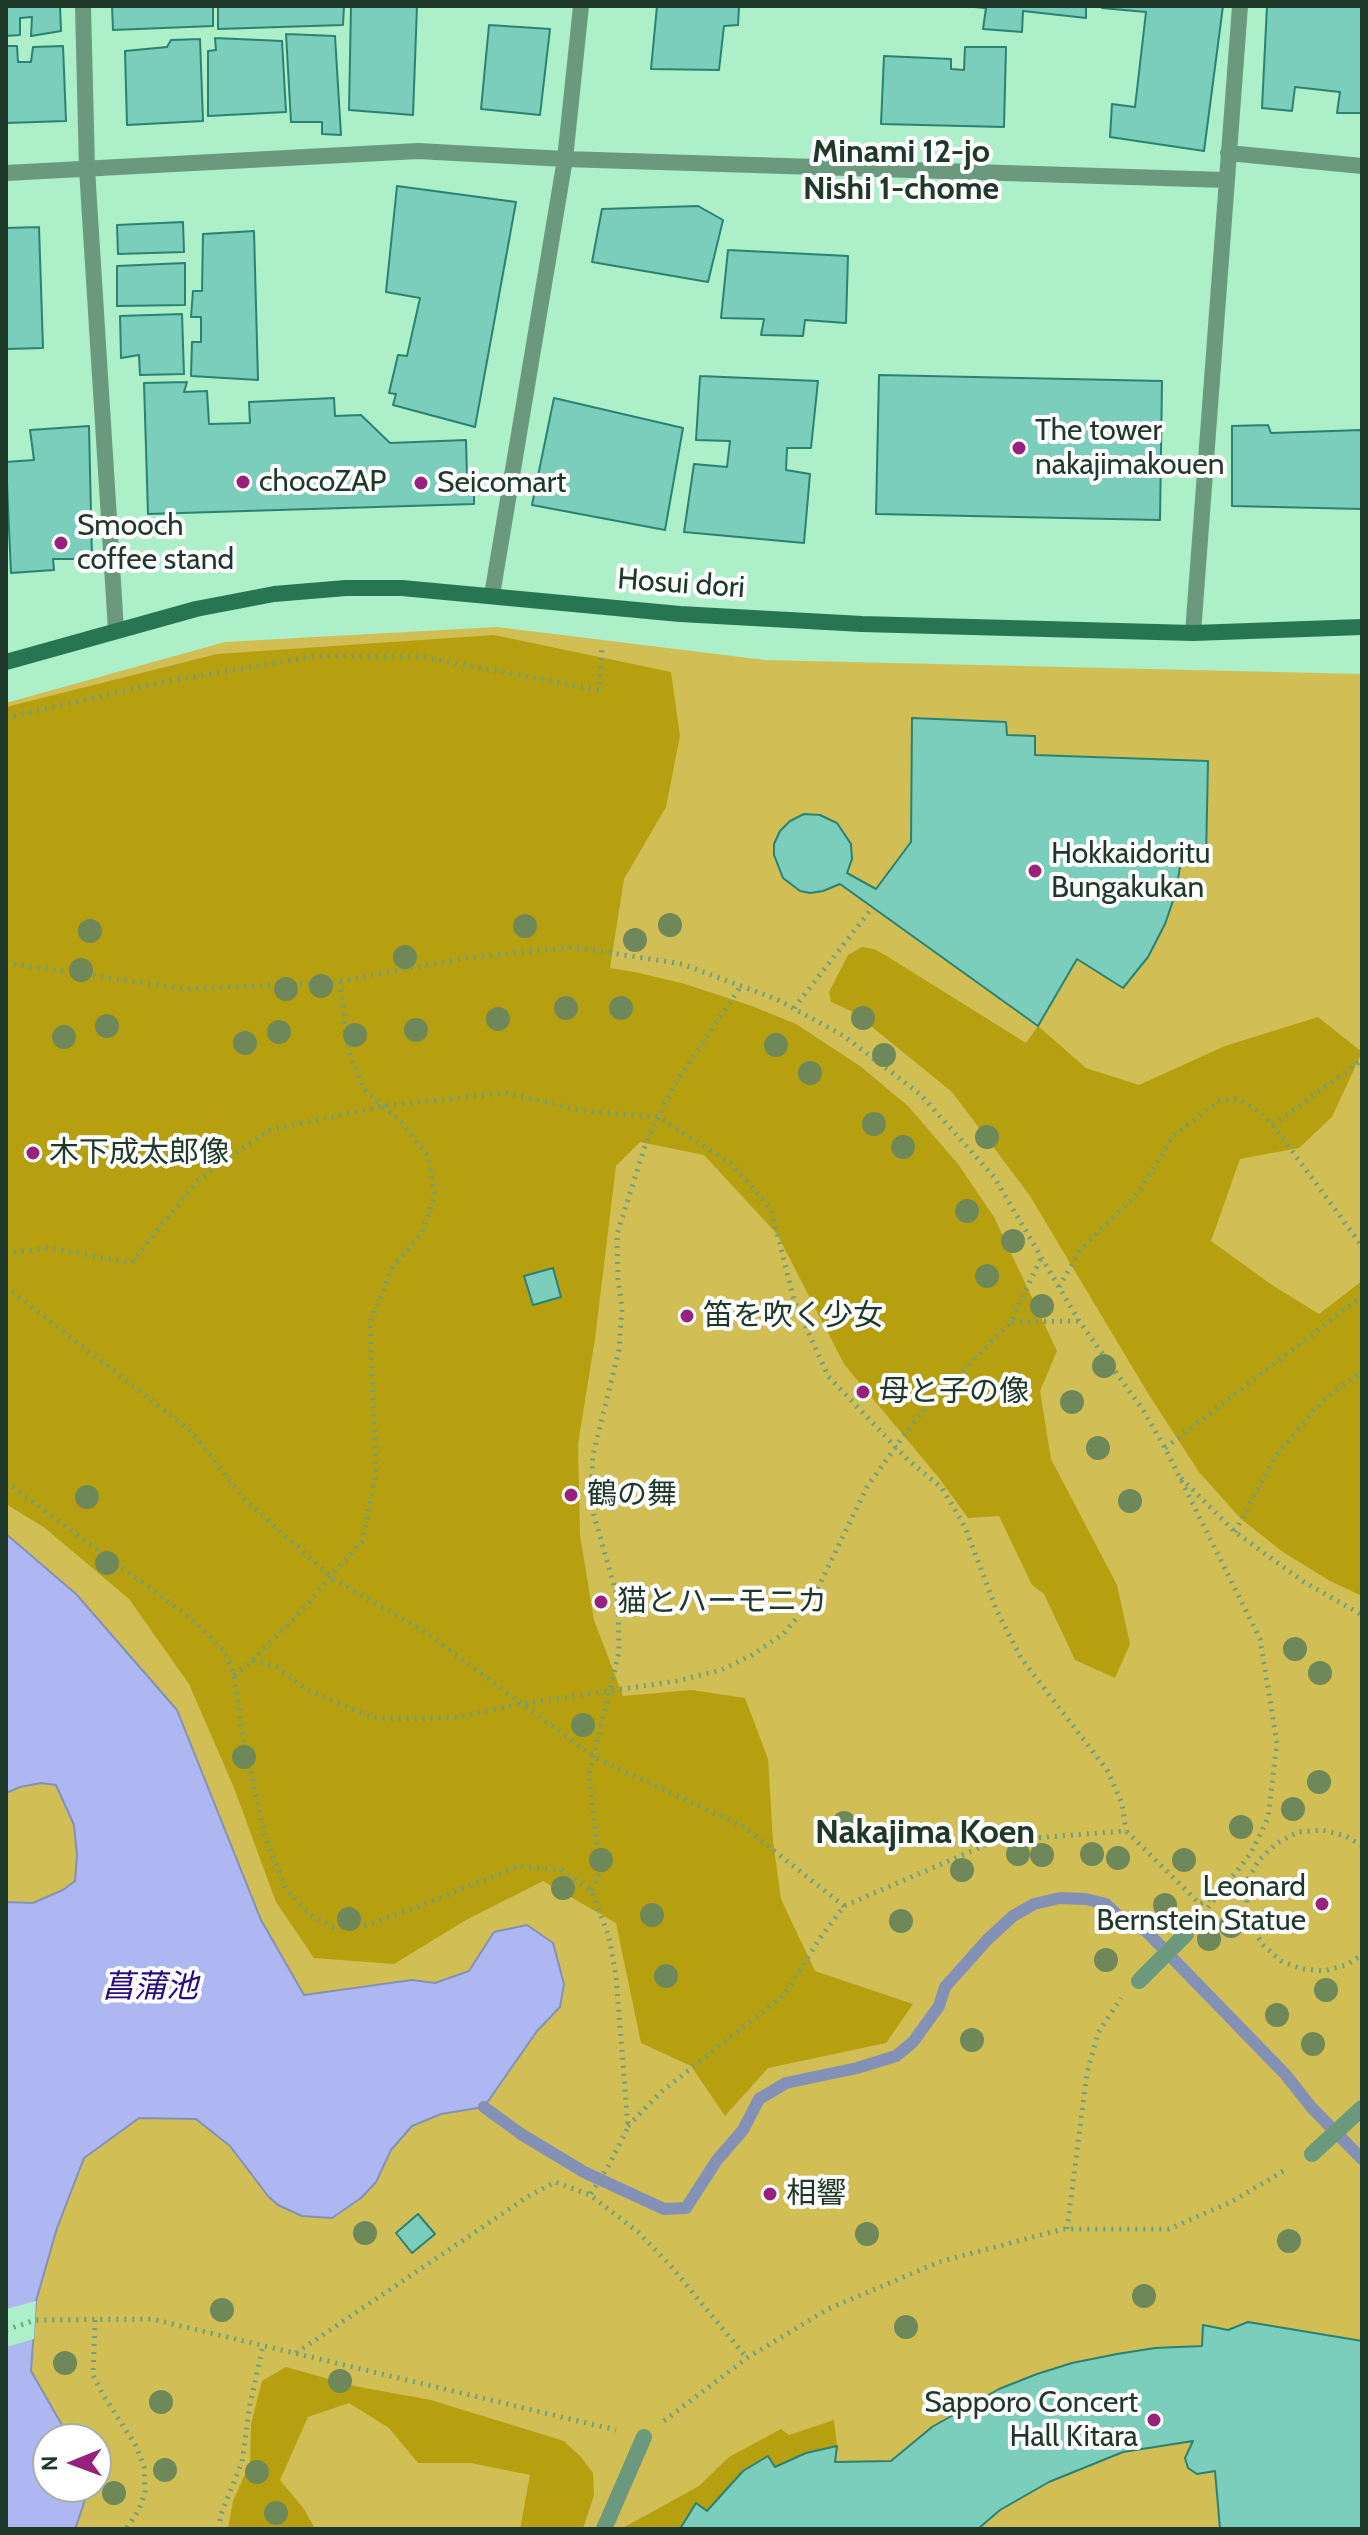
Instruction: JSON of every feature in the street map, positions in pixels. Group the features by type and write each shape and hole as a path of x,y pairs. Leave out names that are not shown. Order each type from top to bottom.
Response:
{"street":[{"path":"83,6 87,169 116,630"},
{"path":"492,595 565,159 581,6"},
{"path":"1193,633 1240,6"},
{"path":"6,173 418,151 565,159 1225,180"},
{"path":"1228,153 1362,166"},
{"name":"Hosui dori","path":"6,662 196,609 274,594 346,588 402,588 680,614 862,624 1193,633 1362,627"},
{"path":"1139,1981 1186,1934"},
{"path":"1312,2154 1362,2108"},
{"path":"604,2529 644,2437"}],"path":[{"path":"6,718 158,683 316,656 422,657 599,690 602,647"},
{"path":"793,1008 872,908"},
{"path":"6,963 185,989 340,982 466,958 572,947 682,964 776,999 844,1036 921,1095 994,1177 1079,1321 1143,1410 1260,1639 1277,1743 1268,1818 1251,1853 1186,1934"},
{"path":"234,1675 253,1660 332,1578 362,1541 376,1474 370,1323 393,1266 422,1233 435,1195 428,1156 402,1123 364,1089 348,1049 340,982"},
{"path":"591,1890 600,1873 589,1774 619,1652 618,1600 590,1501 593,1455 619,1350 622,1308 617,1234 646,1143 673,1087 741,986"},
{"path":"1273,1125 1362,1060"},
{"path":"6,1253 50,1248 131,1263 198,1180 269,1130 383,1106 506,1093 584,1111 658,1117 732,1164 771,1209 794,1300 828,1376 908,1460 942,1488 965,1527 997,1611 1021,1658 1107,1770 1122,1803 1126,1831 1200,1904 1246,1883"},
{"path":"1059,1287 1081,1249 1139,1192 1173,1136 1219,1101 1239,1099 1273,1125 1362,1246"},
{"path":"253,1660 277,1667 308,1690 373,1718 460,1717 520,1704 677,1681 721,1670 752,1655 783,1634 812,1600 867,1487 915,1420 1011,1322 1042,1258"},
{"path":"6,1287 192,1432 244,1499 332,1578 425,1632 594,1757 744,1827 844,1906"},
{"path":"1165,1448 1362,1296"},
{"path":"1011,1322 1079,1321"},
{"path":"1235,1532 1274,1458 1322,1401 1362,1371"},
{"path":"1177,1475 1235,1532 1304,1582 1362,1615"},
{"path":"6,1482 189,1617 223,1649 234,1675 242,1732 265,1836 285,1888 310,1915 334,1927 365,1925 519,1866 561,1870 591,1890 609,1937 616,1976 628,2127"},
{"path":"1362,1846 1346,1836 1322,1830 1298,1832 1277,1843 1259,1860 1246,1883 1252,1928 1264,1946 1281,1961 1302,1969 1324,1971 1346,1965 1362,1955"},
{"path":"590,2195 597,2188 628,2127 661,2092 785,1994 844,1906 995,1841 1126,1831"},
{"path":"1067,2229 1087,2073 1098,2033 1116,2003 1139,1981"},
{"path":"6,2330 35,2320 152,2319 644,2437 747,2358 828,2309 939,2262 1067,2229 1169,2229 1231,2202 1312,2154"},
{"path":"296,2354 555,2182 590,2195 638,2232 669,2264 747,2358"},
{"path":"95,2320 93,2375 136,2446 144,2467 145,2492 139,2510 126,2529"},
{"path":"219,2529 221,2514 242,2462 250,2404 263,2346"}],"shaded area":[{"path":"497,627 765,660 1362,674 1362,2529 6,2529 6,703 225,642"},
{"path":"494,635 671,672 680,736 666,807 624,879 610,968 685,984 796,1024 860,1066 908,1106 958,1164 994,1217 1057,1351 1040,1391 1051,1459 1117,1585 1130,1644 1115,1678 1075,1660 1044,1594 1032,1585 999,1516 968,1518 939,1478 844,1364 777,1234 704,1155 640,1142 616,1166 595,1339 578,1444 580,1535 594,1620 623,1696 691,1690 745,1698 768,1759 773,1841 781,1899 815,1971 913,2004 886,2043 768,2068 725,2116 691,2066 641,2043 616,1923 543,1881 466,1920 394,1964 314,1958 276,1902 234,1788 189,1684 129,1599 45,1528 6,1504 6,707 217,654"},
{"path":"862,947 885,955 1026,1043 1038,1026 1086,1068 1139,1085 1225,1046 1318,1017 1362,1052 1332,1117 1299,1148 1240,1159 1211,1241 1319,1314 1362,1281 1362,1596 1330,1581 1283,1552 1241,1519 1199,1472 1149,1395 1030,1196 952,1092 866,1022 831,1002 829,992 848,955"},
{"path":"286,2367 354,2386 431,2400 564,2441 593,2473 594,2495 583,2529 520,2529 530,2475 471,2463 418,2463 389,2428 349,2403 308,2417 280,2480 304,2509 315,2529 228,2529 233,2501 250,2463 251,2424 262,2381"},
{"path":"834,2420 837,2446 806,2453 775,2467 768,2456 743,2471 707,2511 696,2503 681,2529 621,2529 699,2486 729,2457 781,2429 789,2435"}],"water":[{"name":"菖蒲池","path":"6,1534 76,1594 177,1710 261,1920 304,1995 412,1980 435,1983 469,1971 494,1932 527,1925 553,1943 564,1984 560,2007 537,2031 484,2107 441,2114 412,2126 391,2150 376,2182 361,2198 332,2218 302,2216 278,2205 230,2146 196,2119 139,2118 84,2158 57,2228 36,2301 31,2371 61,2423 32,2423 32,2503 84,2503 75,2529 6,2529 6,1902 33,1903 63,1890 75,1881 77,1855 74,1825 56,1785 41,1783 6,1793"}],"pier":[{"path":"36,2301 34,2339 6,2347 6,2309"}],"building":[{"path":"6,6 60,6 61,31 31,36 32,17 20,18 20,35 6,36"},
{"path":"112,6 213,6 213,26 113,30"},
{"path":"218,6 344,6 343,25 218,29"},
{"path":"351,6 417,6 413,115 349,110"},
{"path":"657,6 739,6 738,25 724,26 719,70 651,69"},
{"path":"962,6 1086,6 1086,18 1023,11 1022,32 983,29 986,8"},
{"path":"1102,6 1223,6 1204,151 1110,137 1112,104 1135,107 1146,12"},
{"path":"1267,6 1362,6 1362,113 1337,113 1340,92 1295,87 1292,111 1262,108"},
{"path":"489,25 550,29 540,115 481,109"},
{"path":"286,34 335,36 341,135 322,134 322,122 291,122"},
{"path":"215,38 282,41 286,112 208,116 208,51 216,50"},
{"path":"200,39 203,121 127,125 125,51 167,47 171,40"},
{"path":"6,46 17,46 18,62 31,62 33,47 63,46 66,121 6,123"},
{"path":"965,47 1006,47 1004,127 881,124 884,56 951,59 951,69 964,70"},
{"path":"397,186 516,202 475,427 393,405 396,394 389,393 398,355 407,356 420,298 386,292"},
{"path":"698,206 723,220 708,282 592,262 602,209"},
{"path":"183,222 184,252 118,254 117,225"},
{"path":"39,227 43,348 6,349 6,228"},
{"path":"254,231 258,380 191,376 192,342 201,342 201,317 191,317 193,291 202,291 203,234"},
{"path":"728,250 848,256 846,323 805,320 803,336 761,335 764,319 721,318"},
{"path":"185,263 185,305 117,306 117,266"},
{"path":"182,314 184,374 140,375 139,355 121,358 120,316"},
{"name":"The tower nakajimakouen","path":"879,375 1162,381 1160,520 876,514"},
{"path":"700,376 818,381 811,448 787,448 786,470 810,474 804,543 684,532 694,464 727,467 730,441 696,440"},
{"path":"187,382 184,392 207,391 209,424 250,423 249,402 334,398 335,416 361,415 390,443 466,440 467,477 474,477 474,504 148,514 144,383"},
{"path":"554,398 683,428 665,530 532,505"},
{"path":"1268,425 1271,433 1362,430 1362,509 1232,506 1232,426"},
{"path":"89,426 92,559 53,559 54,570 11,573 6,462 34,460 30,430"},
{"name":"Hokkaidoritu Bungakukan","path":"912,718 1006,722 1007,735 1035,736 1035,755 1208,761 1206,859 1181,860 1176,892 1165,924 1148,957 1123,988 1077,959 1038,1026 840,884 810,893 800,891 783,878 774,855 774,844 780,831 804,814 820,815 837,823 851,844 852,859 847,873 876,889 911,842"},
{"path":"553,1268 561,1297 533,1305 524,1276"},
{"path":"418,2214 435,2234 412,2253 396,2233"},
{"name":"Sapporo Concert Hall Kitara","path":"1248,2322 1362,2341 1362,2529 1220,2529 1215,2471 1197,2474 1188,2468 1185,2458 1193,2441 1123,2452 1049,2482 1000,2510 978,2529 680,2529 696,2503 707,2511 743,2471 768,2456 775,2467 806,2453 837,2446 835,2462 891,2461 932,2427 999,2389 1037,2374 1117,2354 1155,2348 1202,2346 1203,2325 1228,2330"}],"waterway":[{"path":"484,2107 521,2134 584,2172 664,2209 686,2208 717,2160 743,2130 759,2099 786,2083 896,2056 913,2042 939,2006 945,1987 1013,1916 1034,1904 1060,1898 1086,1899 1106,1904 1126,1923 1145,1930 1285,2074 1312,2108 1362,2159"}],"place":[{"name":"The tower nakajimakouen","path":"1019,448"},
{"name":"chocoZAP","path":"243,482"},
{"name":"Seicomart","path":"421,483"},
{"name":"Smooch coffee stand","path":"61,543"},
{"name":"Hokkaidoritu Bungakukan","path":"1035,871"},
{"name":"木下成太郎像","path":"33,1153"},
{"name":"笛を吹く少女","path":"687,1316"},
{"name":"母と子の像","path":"863,1392"},
{"name":"鶴の舞","path":"571,1495"},
{"name":"猫とハーモニカ","path":"601,1602"},
{"name":"Leonard Bernstein Statue","path":"1322,1904"},
{"name":"相響","path":"770,2194"},
{"name":"Sapporo Concert Hall Kitara","path":"1154,2420"}],"district":[{"name":"Minami 12-jo Nishi 1-chome","path":"901,172"},
{"name":"Nakajima Koen","path":"925,1833"}]}
